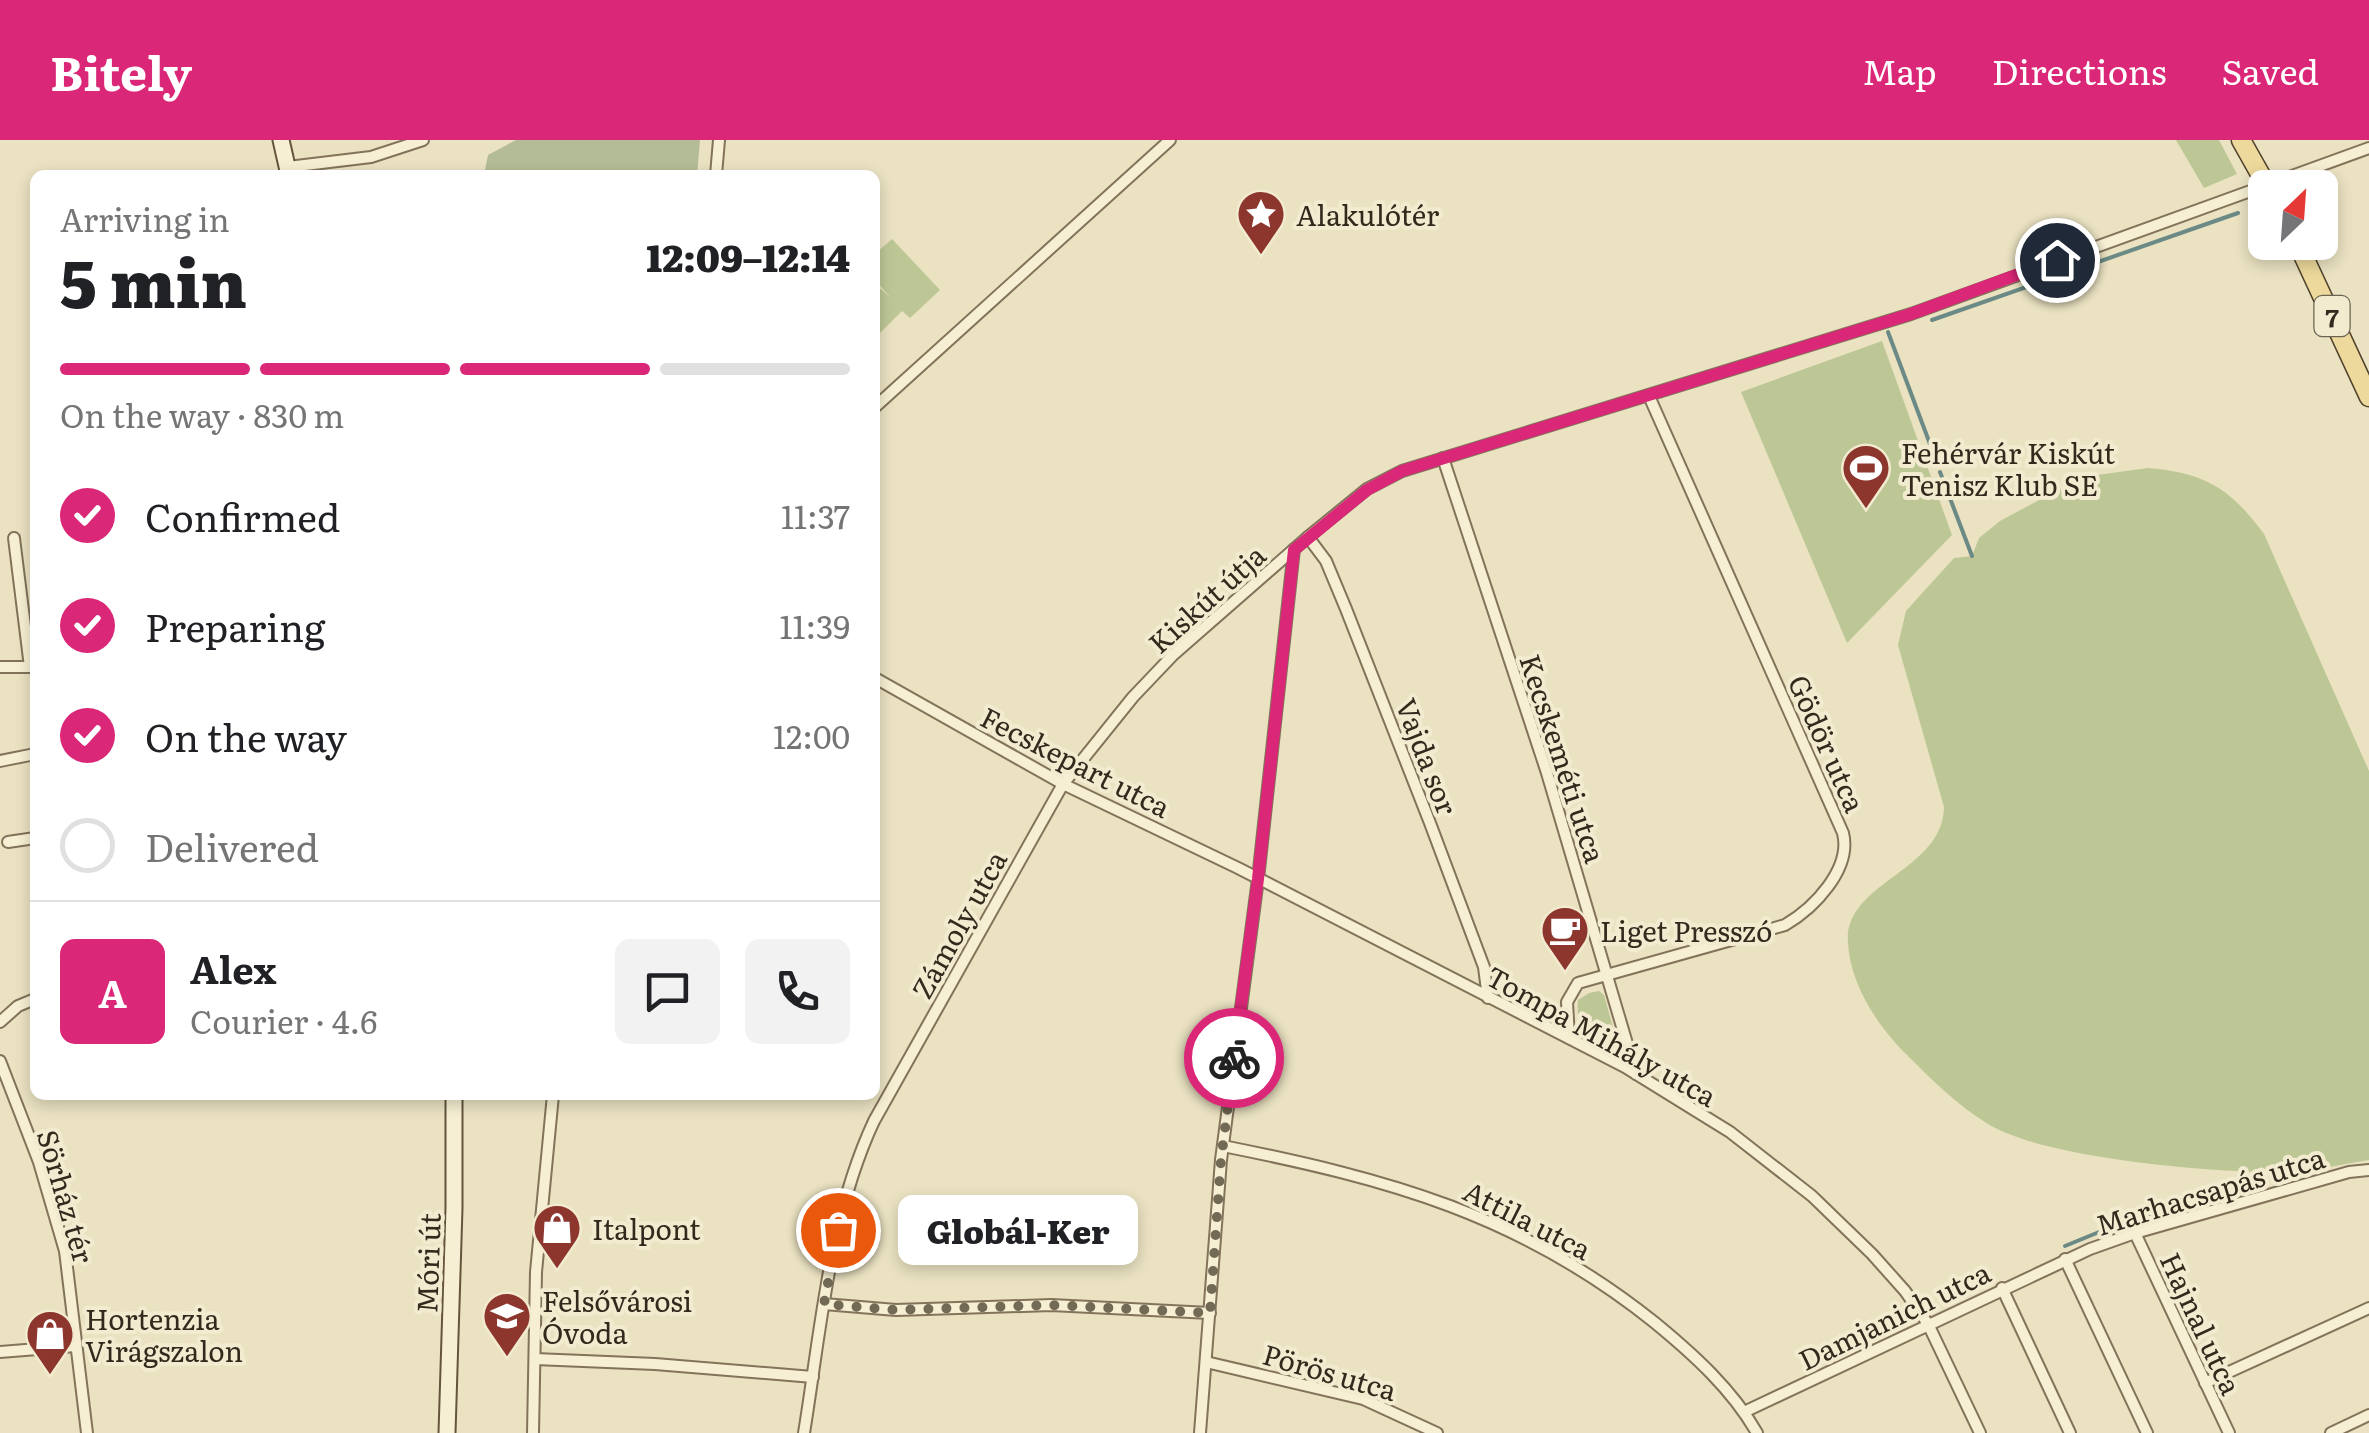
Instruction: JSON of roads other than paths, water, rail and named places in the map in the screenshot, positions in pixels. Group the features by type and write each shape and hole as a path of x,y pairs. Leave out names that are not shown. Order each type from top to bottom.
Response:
{"main road":[{"path":"282,140 288,170"},
{"path":"2242,140 2258,170"},
{"name":"7","path":"2305,260 2369,396"},
{"name":"Móri út","path":"447,1433 454,1100"}],"street":[{"path":"716,170 719,140"},
{"path":"880,401 1170,140"},
{"path":"294,170 371,156 417,141"},
{"name":"Kiskút útja","path":"2310,170 2369,148"},
{"name":"Kiskút útja","path":"1062,784 1158,670 1308,537 1376,484 1402,471 1911,314 2248,193"},
{"name":"Gödör utca","path":"1607,974 1785,925 1812,906 1840,868 1846,848 1843,832 1649,396"},
{"name":"Kecskeméti utca","path":"1442,458 1547,773 1636,1074"},
{"name":"Vajda sor","path":"1308,537 1326,561 1374,680 1484,967 1488,998"},
{"path":"14,538 30,647"},
{"path":"1200,1433 1223,1146 1258,879 1294,550"},
{"path":"0,667 30,667"},
{"name":"Fecskepart utca","path":"880,681 1062,784 1258,879"},
{"path":"0,761 30,755"},
{"name":"Zámoly utca","path":"804,1433 845,1200 865,1141 1062,784"},
{"path":"8,842 30,839"},
{"name":"Tompa Mihály utca","path":"1258,879 1636,1074 1738,1138 1812,1196 1872,1254 1928,1324 1980,1433"},
{"path":"1569,1038 1566,1011 1573,989 1578,983 1607,974"},
{"path":"1,1020 30,1001"},
{"name":"Sörház tér","path":"0,1061 39,1162 65,1251 87,1433"},
{"path":"534,1433 536,1272 553,1100"},
{"name":"Attila utca","path":"1223,1146 1392,1184 1460,1208 1528,1239 1612,1290 1658,1326 1715,1377 1757,1433"},
{"name":"Marhacsapás utca","path":"2064,1259 2135,1232 2349,1172 2369,1170"},
{"name":"Hajnal utca","path":"2135,1232 2229,1433"},
{"path":"2064,1259 2147,1433"},
{"name":"Damjanich utca","path":"1744,1412 2064,1259"},
{"path":"2002,1288 2070,1433"},
{"path":"824,1304 896,1310 1051,1305 1210,1313"},
{"path":"2205,1383 2369,1308"},
{"path":"0,1352 76,1346"},
{"path":"535,1360 670,1365 813,1377"},
{"name":"Pörös utca","path":"1206,1362 1362,1399 1437,1433"},
{"path":"2330,1433 2369,1416"}],"waterway":[{"path":"1932,320 2238,213"},
{"path":"1888,332 1930,444"},
{"path":"1940,472 1972,556"},
{"path":"2065,1246 2104,1230 2199,1203"}],"place":[{"name":"Alakulótér","path":"1261,256"},
{"name":"Fehérvár Kiskút Tenisz Klub SE","path":"1866,510"},
{"name":"Liget Presszó","path":"1565,972"},
{"name":"Globál-Ker","path":"838,1230"},
{"name":"Italpont","path":"557,1270"},
{"name":"Felsővárosi Óvoda","path":"507,1358"},
{"name":"Hortenzia Virágszalon","path":"50,1376"}]}
